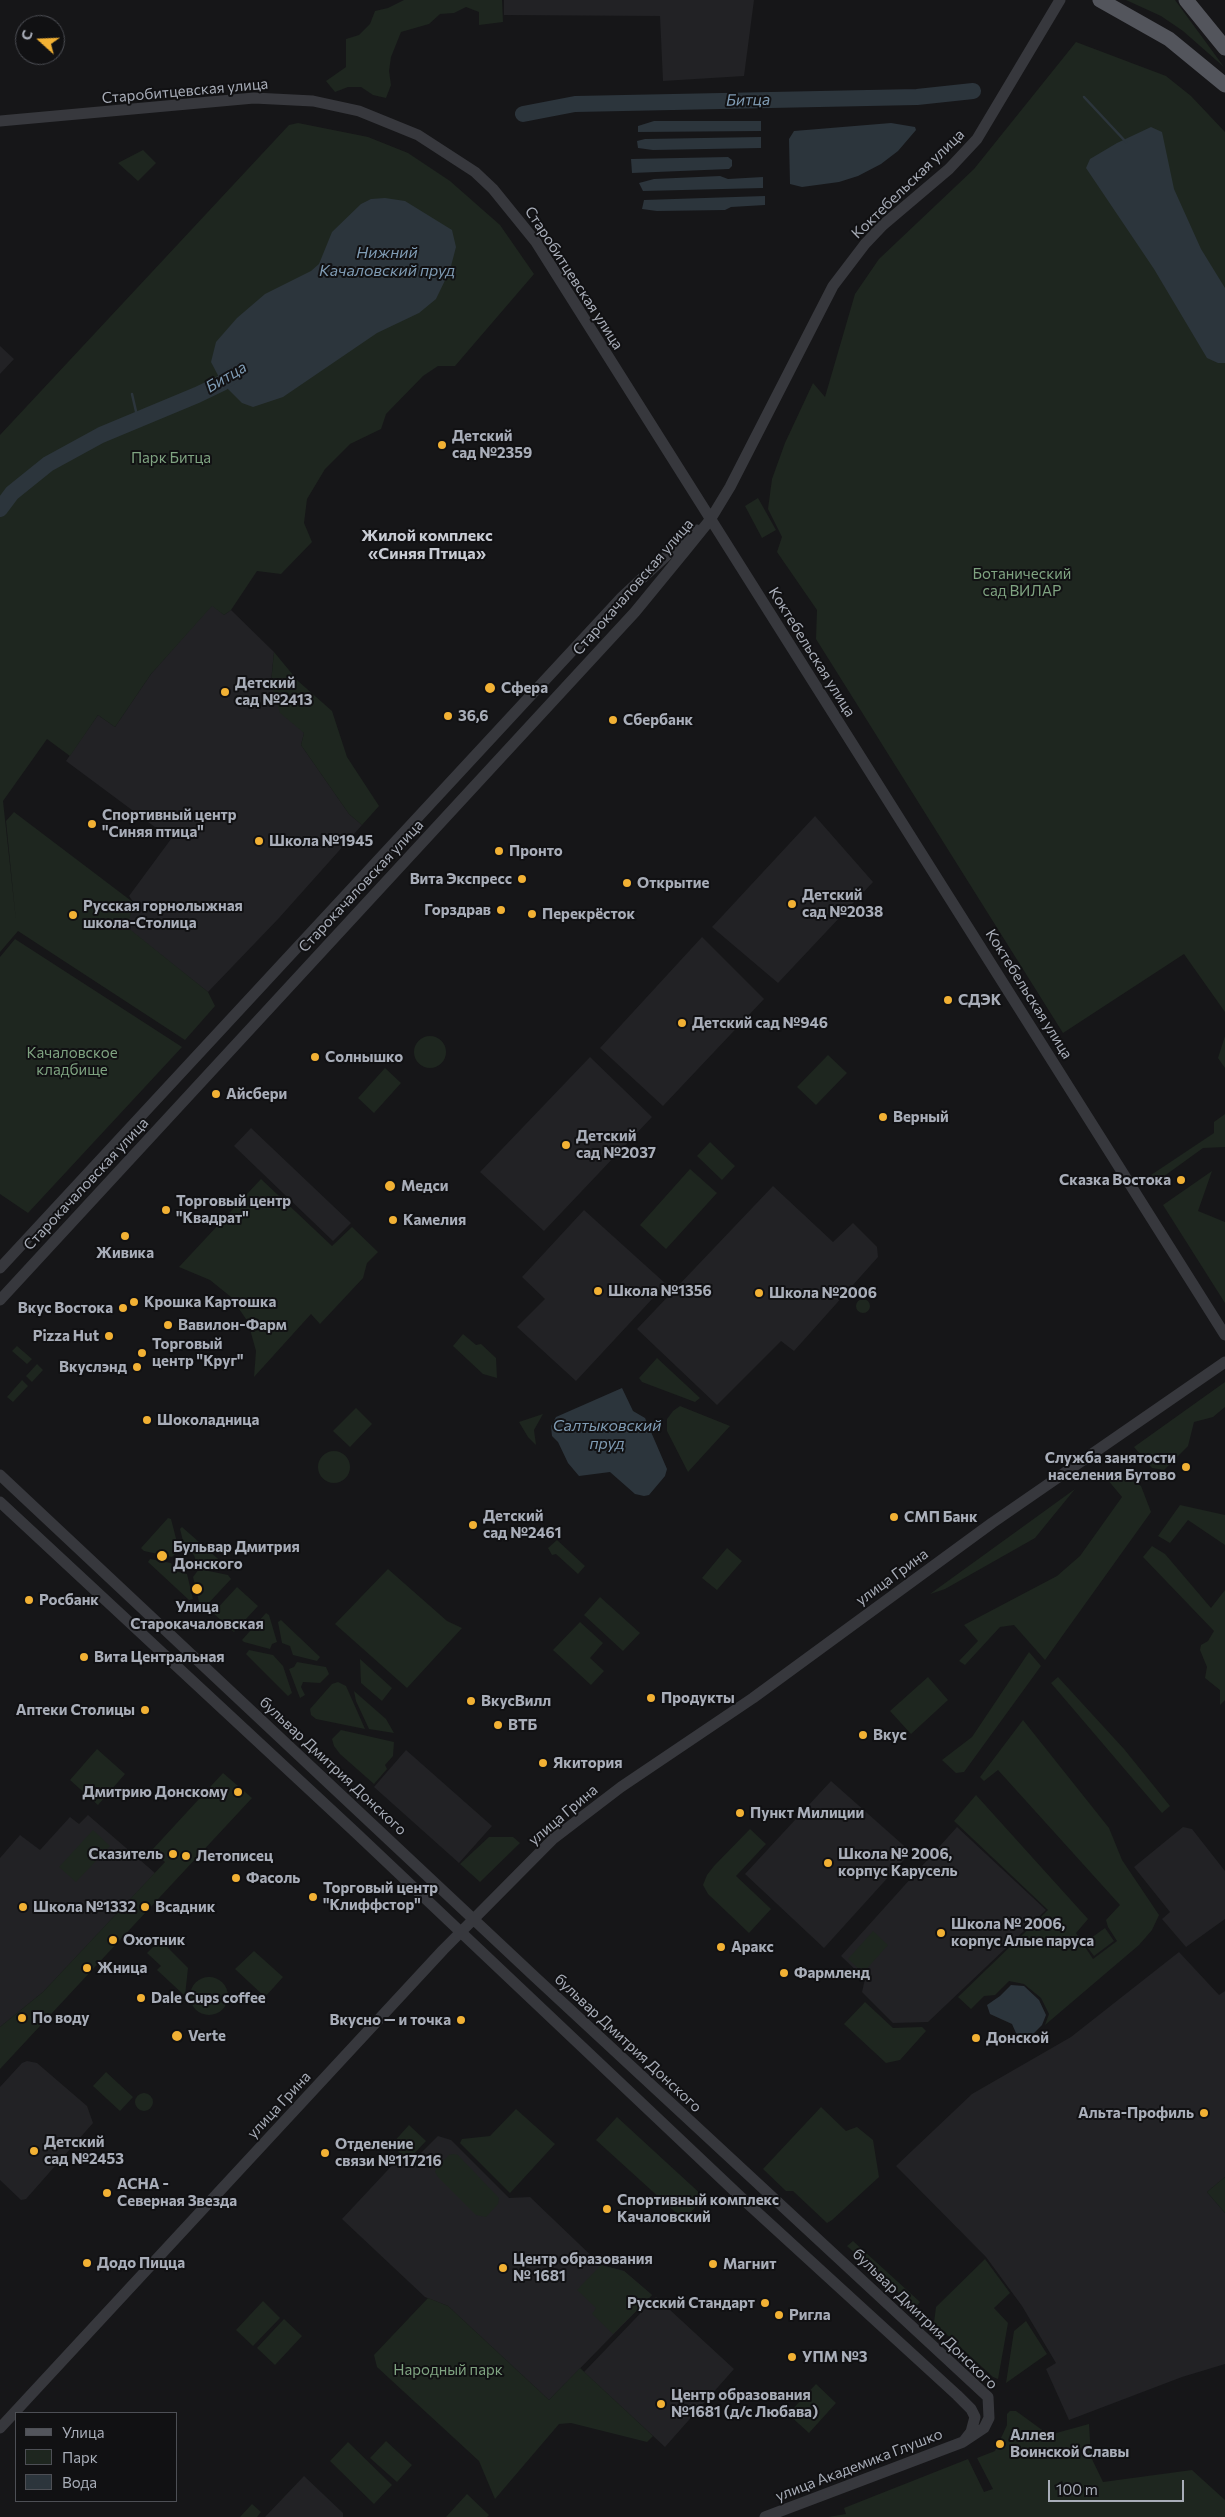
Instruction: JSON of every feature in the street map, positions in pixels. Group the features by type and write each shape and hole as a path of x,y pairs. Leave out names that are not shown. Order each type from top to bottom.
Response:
{"main road":[{"path":"1100,0 1169,39 1225,85"},
{"path":"1186,0 1225,48"}],"street":[{"path":"1043,28 1050,8 1049,0"},
{"name":"Коктебельская улица","path":"1060,0 977,139 949,169 865,244 833,286 710,520 1225,1335"},
{"name":"Старобитцевская улица","path":"0,120 254,98 290,99 359,111 410,131 435,144 475,172 527,228 710,520"},
{"name":"Старокачаловская улица","path":"0,1268 622,597 678,544 710,520"},
{"name":"Старокачаловская улица","path":"0,1300 635,612 710,520"},
{"name":"улица Грина","path":"0,2428 460,1933 553,1839 621,1787 753,1698 992,1524 1225,1362"},
{"name":"бульвар Дмитрия Донского","path":"0,1475 988,2397 990,2404 989,2418 984,2428 963,2442"},
{"path":"0,1502 355,1832 746,2202 957,2395 971,2409 975,2417 971,2432 963,2442"},
{"path":"957,2395 973,2402 990,2404"},
{"name":"улица Академика Глушко","path":"766,2517 963,2442"}],"shaded area":[{"path":"504,0 754,0 744,76 663,81 660,16 504,15"},
{"path":"0,346 14,359 0,374"},
{"name":"Школа №1945","path":"212,605 224,615 231,610 274,652 271,683 304,733 301,745 349,814 362,825 279,918 208,992 126,927 134,903 129,896 171,839 66,761 98,715 115,727 151,674"},
{"name":"Детский сад №2038","path":"815,816 873,882 778,983 712,927"},
{"name":"Детский сад №946","path":"702,937 764,999 663,1106 600,1048"},
{"name":"Детский сад №2037","path":"590,1057 652,1117 544,1231 480,1172"},
{"path":"251,1128 351,1223 333,1241 234,1146"},
{"name":"Школа №2006","path":"773,1186 833,1242 853,1223 877,1247 878,1257 794,1351 781,1341 717,1405 637,1329"},
{"name":"Школа №1356","path":"584,1210 666,1284 576,1381 517,1327 545,1299 522,1277"},
{"path":"406,1750 492,1826 459,1863 374,1787"},
{"name":"Школа № 2006, корпус Карусель","path":"831,1781 911,1852 824,1948 745,1874"},
{"path":"88,1815 155,1873 43,1992 0,2027 0,1858 20,1835 40,1850 70,1817 79,1824"},
{"name":"Школа № 2006, корпус Алые паруса","path":"957,1827 1046,1910 928,2022 893,2023 862,1992 865,1979 841,1956"},
{"path":"1183,1827 1192,1829 1225,1871 1225,1919 1186,1947 1162,1919 1170,1912 1134,1867"},
{"path":"1179,1952 1219,1995 1225,1991 1225,2177 1207,2192 1225,2213 1225,2364 1182,2377 1069,2420 1046,2369 1056,2363 1022,2306 986,2257 896,2166 972,2094 1071,2037"},
{"name":"Детский сад №2453","path":"27,2061 37,2063 87,2106 93,2123 26,2199 21,2200 0,2180 0,2087 22,2063"},
{"name":"Центр образования № 1681","path":"438,2136 451,2140 509,2198 530,2197 601,2265 624,2271 652,2295 549,2400 448,2306 425,2297 342,2219 399,2158 408,2166"},
{"name":"Центр образования №1681 (д/с Любава)","path":"656,2297 734,2369 665,2447 584,2372"},
{"path":"304,2476 343,2513 343,2517 265,2517"}],"green space":[{"path":"404,0 502,0 503,22 479,25 479,12 466,7 454,13 440,14 429,24 401,32 391,57 389,71 391,85 386,98 373,95 361,87 348,87 335,92 326,81 346,67 346,39 359,35 370,24 375,11 388,8"},
{"path":"1126,0 1175,0 1224,67 1183,31 1161,16"},
{"name":"Ботанический сад ВИЛАР","path":"1076,42 1166,76 1191,96 1225,132 1225,1012 1184,954 1063,1033 816,639 817,610 777,552 782,537 768,509 772,479 785,443 813,383 825,397 855,294 879,259 974,169"},
{"name":"Парк Битца","path":"298,123 368,137 408,153 450,181 500,225 534,274 455,366 438,366 423,376 386,414 381,429 350,444 325,469 307,499 304,523 312,542 281,574 257,571 231,610 224,615 212,606 151,674 115,727 98,715 70,756 47,739 3,801 16,921 6,821 14,812 134,903 127,927 208,992 215,1006 185,1040 18,931 0,952 0,435 289,125"},
{"path":"143,150 156,163 138,181 118,163"},
{"path":"758,498 776,530 762,538 745,506"},
{"path":"274,652 298,681 332,711 347,757 379,806 362,825 349,814 301,745 304,733 280,713 271,683"},
{"name":"Качаловское кладбище","path":"15,939 182,1047 28,1213 0,1194 0,957"},
{"path":"430,1036 436,1037 441,1041 445,1046 445,1058 441,1063 436,1067 430,1068 424,1067 419,1063 415,1058 414,1052 415,1046 419,1041 424,1037"},
{"path":"1225,1036 1225,1068 1218,1058"},
{"path":"828,1055 847,1073 816,1105 797,1087"},
{"path":"385,1068 401,1083 374,1113 358,1098"},
{"path":"1225,1114 1225,1147 1203,1148 1156,1182 1151,1175 1214,1133 1214,1122"},
{"path":"710,1142 735,1166 722,1180 697,1156"},
{"path":"690,1169 717,1193 666,1249 640,1225"},
{"path":"1212,1171 1198,1211 1225,1222 1225,1303 1163,1205"},
{"path":"261,1179 332,1246 352,1227 378,1252 367,1263 363,1278 320,1324 311,1314 254,1377 256,1351 248,1322 231,1297 210,1280 179,1267"},
{"path":"863,1299 868,1301 870,1306 868,1311 863,1313 858,1311 856,1306 858,1301"},
{"path":"463,1334 476,1345 481,1344 496,1358 497,1378 483,1374 453,1346"},
{"path":"17,1346 32,1359 27,1364 12,1351"},
{"path":"657,1358 700,1398 695,1402 642,1382 639,1378"},
{"path":"37,1364 43,1370 32,1382 26,1376"},
{"path":"22,1380 28,1386 13,1402 7,1397"},
{"path":"1225,1382 1225,1407 1213,1417 1194,1422 1188,1446 1164,1470 1152,1468 1134,1447"},
{"path":"680,1406 730,1426 688,1472 667,1431 667,1419"},
{"path":"356,1408 372,1424 350,1447 333,1431"},
{"path":"543,1414 534,1430 536,1445 528,1437 519,1422"},
{"path":"334,1451 346,1455 350,1467 346,1479 334,1483 322,1479 318,1467 322,1455"},
{"path":"1119,1473 1141,1486 1151,1512 1045,1660 1014,1625 1000,1627 965,1665 959,1661 978,1641 964,1625 1057,1576 1080,1556 1122,1497 1107,1479"},
{"path":"1075,1489 1035,1538 945,1589 930,1594"},
{"path":"1180,1505 1225,1515 1225,1545 1188,1520 1170,1543 1158,1536"},
{"path":"168,1518 171,1519 179,1550 172,1557 144,1551 141,1548"},
{"path":"182,1527 225,1565 221,1568 196,1562 194,1555 185,1549 180,1529"},
{"path":"557,1540 585,1566 578,1574 556,1554 552,1555 548,1548"},
{"path":"1152,1546 1165,1554 1211,1608 1225,1590 1225,1700 1220,1705 1220,1690 1205,1678 1207,1667 1200,1650 1201,1645 1208,1641 1214,1631 1143,1557"},
{"path":"727,1548 742,1561 717,1590 702,1578"},
{"path":"150,1559 171,1563 175,1571 187,1574 193,1599 189,1600 148,1562"},
{"path":"199,1569 228,1575 231,1579 204,1608 200,1606 193,1577"},
{"path":"388,1569 447,1621 462,1628 407,1688 335,1624"},
{"path":"237,1587 258,1606 234,1632 213,1613"},
{"path":"600,1597 640,1633 623,1651 584,1615"},
{"path":"266,1613 269,1615 277,1642 272,1644 270,1649 244,1642 242,1640"},
{"path":"281,1620 320,1657 317,1661 293,1655 290,1646 282,1643 278,1622"},
{"path":"580,1622 603,1643 590,1658 604,1671 591,1685 553,1650"},
{"path":"249,1650 273,1655 283,1666 292,1693 288,1696 246,1654"},
{"path":"1029,1652 1041,1666 964,1772 956,1773 942,1760 972,1737"},
{"path":"360,1659 392,1688 382,1701 361,1683"},
{"path":"297,1662 326,1667 329,1674 320,1683 303,1682 301,1687 305,1695 300,1698 289,1669 294,1667"},
{"path":"928,1677 948,1700 911,1734 890,1711"},
{"path":"1058,1677 1124,1749 1170,1806 1162,1813 1051,1683"},
{"path":"338,1682 346,1686 365,1729 316,1719 311,1715 310,1709 332,1684"},
{"path":"354,1691 386,1719 394,1733 369,1729 356,1701"},
{"path":"1023,1720 1109,1828 1122,1860 1159,1915 1152,1930 1139,1945 1045,2025 1049,2014 1041,1998 1024,1984 1009,1981 995,1995 984,1996 971,2009 958,1997 1048,1910 954,1821 976,1795 1088,1919 1076,1933 1093,1959 1117,1941 1106,1920 1120,1905 998,1770 984,1781 980,1777"},
{"path":"341,1730 394,1742 393,1756 385,1765 387,1769 374,1784 340,1754 334,1746 332,1739"},
{"path":"97,1749 125,1774 98,1805 70,1780"},
{"path":"223,1773 252,1798 0,2069 0,2027 43,1992 165,1862 152,1850"},
{"path":"750,1829 766,1844 736,1876 771,1909 749,1933 708,1894 703,1885 707,1875 714,1866"},
{"path":"93,1830 110,1846 76,1882 59,1867"},
{"path":"489,1837 513,1837 520,1843 480,1882 460,1864"},
{"path":"1105,1928 1114,1941 1094,1956 1084,1943"},
{"path":"873,1931 888,1945 863,1973 848,1959"},
{"path":"160,1940 188,1968 185,1996 157,1970 161,1966 147,1953"},
{"path":"254,1951 283,1977 265,1997 235,1969"},
{"path":"209,1977 223,1982 228,1996 223,2010 209,2015 195,2010 190,1996 195,1982"},
{"path":"865,2002 893,2028 922,2027 926,2031 900,2060 886,2063 844,2024"},
{"path":"106,2072 133,2097 120,2111 93,2086"},
{"path":"140,2093 148,2093 153,2098 151,2109 140,2111 135,2106 135,2098"},
{"path":"821,2107 846,2131 857,2127 873,2140 879,2177 827,2223 793,2191 786,2191 763,2169"},
{"path":"516,2109 555,2144 510,2193 460,2143 462,2139 490,2136"},
{"path":"617,2117 704,2197 684,2220 596,2140"},
{"path":"409,2125 426,2141 408,2160 391,2145"},
{"path":"449,2155 458,2155 499,2198 498,2204 486,2217 476,2215 435,2172 437,2167"},
{"path":"1225,2177 1225,2213 1207,2192"},
{"path":"853,2241 920,2302 915,2308 847,2246"},
{"path":"985,2259 1010,2293 994,2308 1008,2323 998,2379 993,2377 934,2323 936,2307"},
{"path":"601,2265 624,2271 652,2295 613,2334 592,2314 596,2308 577,2290"},
{"name":"Народный парк","path":"428,2298 448,2306 549,2400 580,2368 653,2436 647,2442 571,2423 559,2424 495,2499 479,2461 377,2367 374,2355"},
{"path":"263,2301 280,2318 253,2346 236,2330"},
{"path":"284,2319 302,2336 275,2365 257,2348"},
{"path":"1026,2321 1047,2354 1006,2383 1014,2331"},
{"path":"816,2384 836,2403 809,2433 788,2414"},
{"path":"1010,2411 1016,2411 1049,2435 1089,2424 1091,2457 1103,2482 1192,2470 1225,2500 1225,2517 828,2517 846,2514 844,2508 968,2459 984,2492 993,2489 977,2458 995,2451 1007,2425 1007,2414"},
{"path":"386,2441 412,2465 397,2482 370,2458"},
{"path":"348,2442 392,2485 374,2504 330,2461"},
{"path":"467,2494 489,2515 487,2517 446,2517"},
{"path":"252,2504 261,2512 257,2517 240,2517"}],"water":[{"path":"654,121 761,121 761,131 638,132 638,126"},
{"path":"891,123 915,127 916,130 898,151 881,164 858,176 839,182 802,187 790,184 789,139 794,131"},
{"path":"1151,127 1162,132 1174,189 1201,249 1225,288 1225,363 1218,363 1207,358 1154,269 1086,168 1090,159 1117,143"},
{"path":"761,137 761,148 653,150 638,148 637,141 645,139"},
{"path":"728,157 732,160 732,166 729,169 632,173 631,159"},
{"path":"720,176 728,179 763,177 763,188 643,191 639,183 654,179"},
{"path":"765,196 765,205 731,207 725,210 657,211 642,209 644,200"},
{"name":"Нижний Качаловский пруд","path":"385,198 405,201 452,230 456,247 450,270 436,299 419,313 377,333 283,397 253,407 242,403 222,383 211,362 216,342 237,318 265,294 311,271 319,264 332,232 361,204 371,199"},
{"name":"Салтыковский пруд","path":"622,1388 633,1411 645,1418 667,1469 665,1476 649,1495 635,1494 610,1472 579,1476 568,1463 558,1442 552,1436 551,1426 556,1417"},
{"path":"1011,1985 1024,1986 1039,2000 1046,2015 1042,2025 1030,2037 1023,2039 1016,2033 1012,2024 990,2014 987,2005"}],"waterway":[{"name":"Битца","path":"523,114 575,104 917,97 973,91"},
{"path":"1084,97 1126,142"},
{"name":"Битца","path":"0,509 12,493 48,464 101,435 222,383 240,370"},
{"path":"132,394 138,420"}],"place":[{"name":"Детский сад №2359","path":"442,445"},
{"name":"Сфера","path":"490,688"},
{"name":"Детский сад №2413","path":"225,692"},
{"name":"36,6","path":"448,716"},
{"name":"Сбербанк","path":"613,720"},
{"name":"Спортивный центр \"Синяя птица\"","path":"92,824"},
{"name":"Школа №1945","path":"259,841"},
{"name":"Пронто","path":"499,851"},
{"name":"Вита Экспресс","path":"522,879"},
{"name":"Открытие","path":"627,883"},
{"name":"Детский сад №2038","path":"792,904"},
{"name":"Горздрав","path":"501,910"},
{"name":"Перекрёсток","path":"532,914"},
{"name":"Русская горнолыжная школа-Столица","path":"73,915"},
{"name":"СДЭК","path":"948,1000"},
{"name":"Детский сад №946","path":"682,1023"},
{"name":"Солнышко","path":"315,1057"},
{"name":"Айсбери","path":"216,1094"},
{"name":"Верный","path":"883,1117"},
{"name":"Детский сад №2037","path":"566,1145"},
{"name":"Сказка Востока","path":"1181,1180"},
{"name":"Медси","path":"390,1186"},
{"name":"Торговый центр \"Квадрат\"","path":"166,1210"},
{"name":"Камелия","path":"393,1220"},
{"name":"Живика","path":"125,1236"},
{"name":"Школа №1356","path":"598,1291"},
{"name":"Школа №2006","path":"759,1293"},
{"name":"Крошка Картошка","path":"134,1302"},
{"name":"Вкус Востока","path":"123,1308"},
{"name":"Вавилон-Фарм","path":"168,1325"},
{"name":"Pizza Hut","path":"109,1336"},
{"name":"Торговый центр \"Круг\"","path":"142,1353"},
{"name":"Вкуслэнд","path":"137,1367"},
{"name":"Шоколадница","path":"147,1420"},
{"name":"Служба занятости населения Бутово","path":"1186,1467"},
{"name":"СМП Банк","path":"894,1517"},
{"name":"Детский сад №2461","path":"473,1525"},
{"name":"Бульвар Дмитрия Донского","path":"162,1556"},
{"name":"Улица Старокачаловская","path":"197,1589"},
{"name":"Росбанк","path":"29,1600"},
{"name":"Вита Центральная","path":"84,1657"},
{"name":"Продукты","path":"651,1698"},
{"name":"ВкусВилл","path":"471,1701"},
{"name":"Аптеки Столицы","path":"145,1710"},
{"name":"ВТБ","path":"498,1725"},
{"name":"Вкус","path":"863,1735"},
{"name":"Якитория","path":"543,1763"},
{"name":"Дмитрию Донскому","path":"238,1792"},
{"name":"Пункт Милиции","path":"740,1813"},
{"name":"Сказитель","path":"173,1854"},
{"name":"Летописец","path":"186,1856"},
{"name":"Школа № 2006, корпус Карусель","path":"828,1863"},
{"name":"Фасоль","path":"236,1878"},
{"name":"Торговый центр \"Клиффстор\"","path":"313,1897"},
{"name":"Школа №1332","path":"23,1907"},
{"name":"Всадник","path":"145,1907"},
{"name":"Школа № 2006, корпус Алые паруса","path":"941,1933"},
{"name":"Охотник","path":"113,1940"},
{"name":"Аракс","path":"721,1947"},
{"name":"Жница","path":"87,1968"},
{"name":"Фармленд","path":"784,1973"},
{"name":"Dale Cups coffee","path":"141,1998"},
{"name":"По воду","path":"22,2018"},
{"name":"Вкусно — и точка","path":"461,2020"},
{"name":"Verte","path":"177,2036"},
{"name":"Донской","path":"976,2038"},
{"name":"Альта-Профиль","path":"1204,2113"},
{"name":"Детский сад №2453","path":"34,2151"},
{"name":"Отделение связи №117216","path":"325,2153"},
{"name":"АСНА - Северная Звезда","path":"107,2193"},
{"name":"Спортивный комплекс Качаловский","path":"607,2209"},
{"name":"Додо Пицца","path":"87,2263"},
{"name":"Магнит","path":"713,2264"},
{"name":"Центр образования № 1681","path":"503,2268"},
{"name":"Русский Стандарт","path":"765,2303"},
{"name":"Ригла","path":"779,2315"},
{"name":"УПМ №3","path":"792,2357"},
{"name":"Центр образования №1681 (д/с Любава)","path":"661,2404"},
{"name":"Аллея Воинской Славы","path":"1000,2444"}],"district":[{"name":"Жилой комплекс «Синяя Птица»","path":"427,545"}]}
